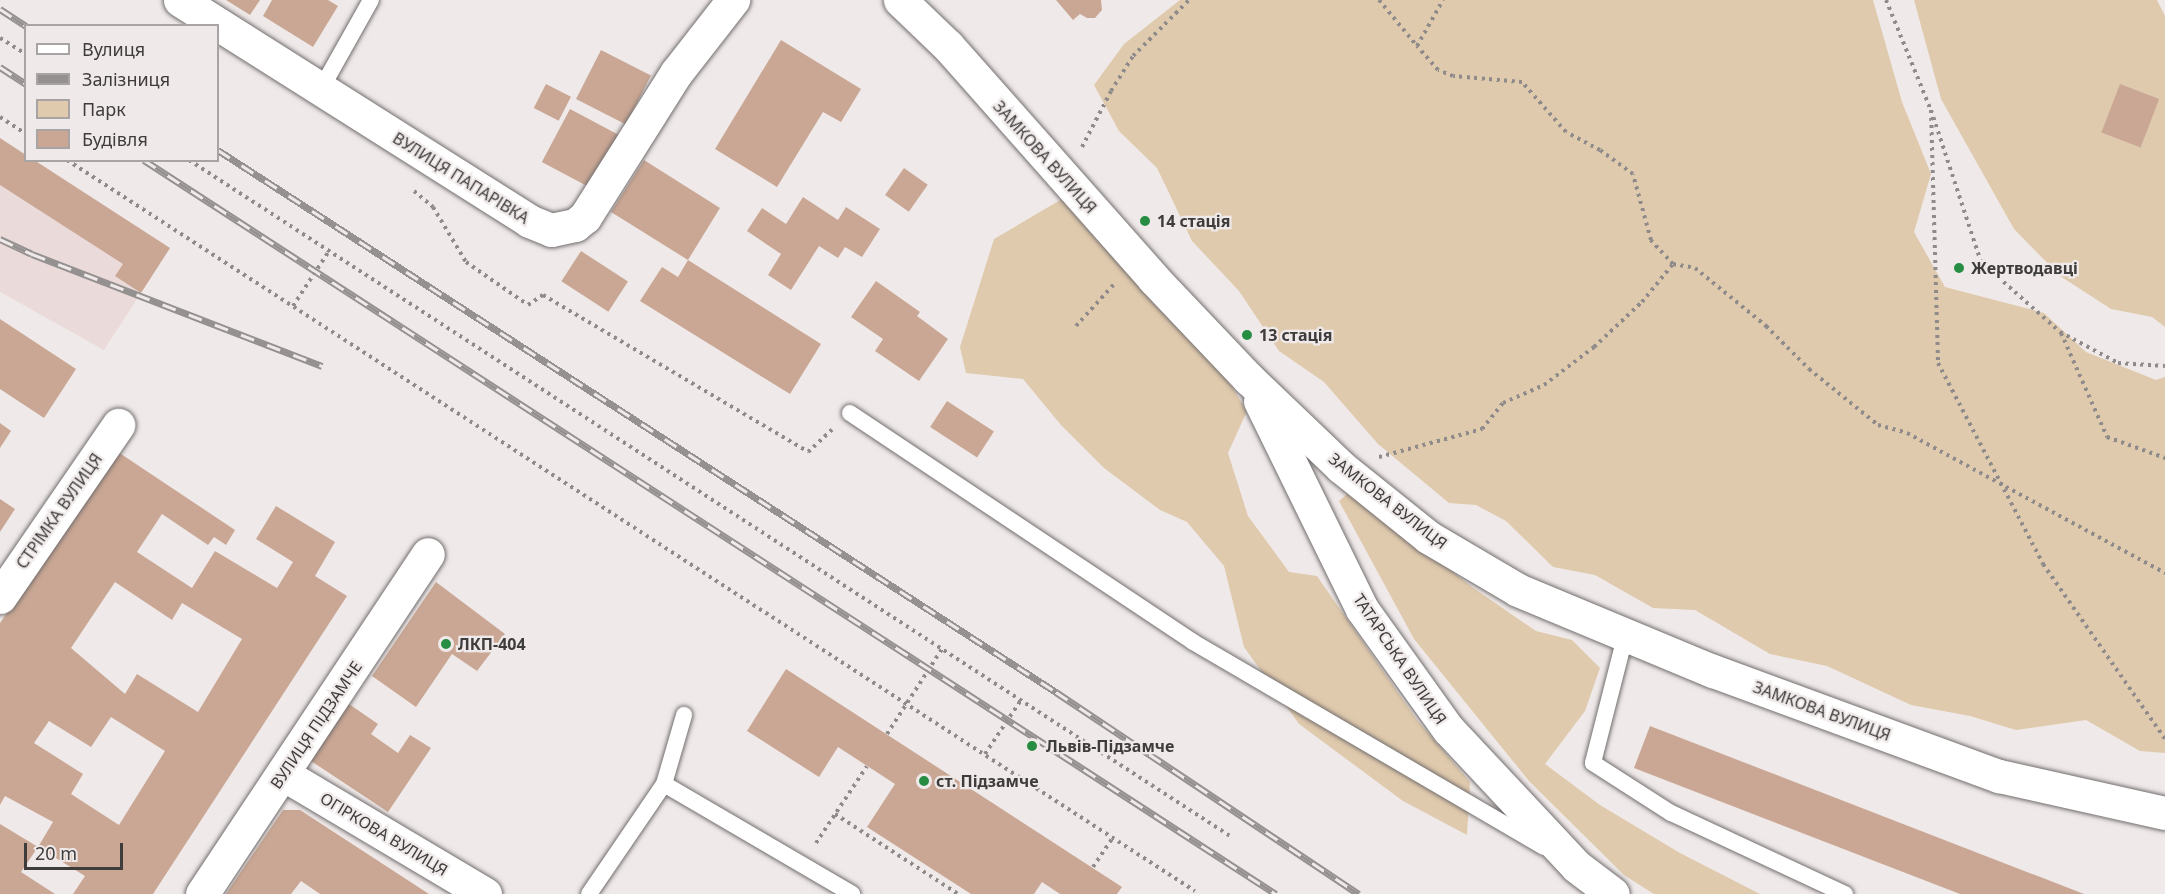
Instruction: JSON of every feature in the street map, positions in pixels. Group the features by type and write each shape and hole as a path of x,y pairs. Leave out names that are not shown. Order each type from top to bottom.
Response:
{"street":[{"name":"ВУЛИЦЯ ПАПАРІВКА","path":"180,0 218,24"},
{"name":"ВУЛИЦЯ ПАПАРІВКА","path":"219,25 539,227 564,229 585,217 676,73 733,0"},
{"name":"ЗАМКОВА ВУЛИЦЯ","path":"900,0 948,46 1154,279 1249,379 1341,467 1428,537 1518,590 1625,637 1999,777 2165,813"},
{"name":"ТАТАРСЬКА ВУЛИЦЯ","path":"1249,379 1362,609 1448,729 1576,866 1613,894"},
{"name":"СТРІМКА ВУЛИЦЯ","path":"0,597 118,425"},
{"name":"ВУЛИЦЯ ПІДЗАМЧЕ","path":"202,894 428,554"},
{"name":"ОГІРКОВА ВУЛИЦЯ","path":"283,774 485,894"}],"lane":[{"path":"321,89 371,0"},
{"path":"850,413 1193,642 1576,866"},
{"path":"1625,637 1593,763 1671,813 1845,894"},
{"path":"589,894 664,784 684,715"},
{"path":"664,784 852,894"}],"path":[{"path":"1066,180 1111,91 1133,56 1189,0"},
{"path":"1379,0 1438,70 1453,76 1522,82 1566,132 1600,150 1633,174 1651,240 1672,264 1695,268 1766,326 1809,369 1878,425 1907,434 2165,573"},
{"path":"1417,46 1443,0"},
{"path":"1886,0 1931,110 1981,262 2061,332 2118,363 2165,366"},
{"path":"0,38 24,53"},
{"path":"1931,110 1938,363 2043,564 2165,739"},
{"path":"0,117 24,133"},
{"path":"70,162 1195,891"},
{"path":"192,162 1230,836"},
{"path":"408,185 433,207 466,262 528,305 543,295 808,452 850,413"},
{"path":"293,306 329,251"},
{"path":"1341,467 1482,429 1503,403 1544,385 1594,347 1642,303 1672,264"},
{"path":"1076,326 1120,278"},
{"path":"2061,332 2107,437 2165,458"},
{"path":"887,734 942,649"},
{"path":"985,754 1021,700"},
{"path":"803,864 867,766"},
{"path":"835,814 958,894"},
{"path":"1093,867 1113,837"}],"shaded area":[{"path":"0,138 24,158 24,162 36,162 170,248 104,350 0,292"}],"green space":[{"path":"1180,0 1873,0 1902,102 1931,174 1914,232 1945,287 2044,313 2086,352 2156,380 2165,377 2165,753 2140,751 2086,720 2016,730 1970,716 1911,705 1827,666 1770,654 1695,610 1653,608 1595,575 1553,567 1506,521 1476,505 1449,503 1378,444 1324,382 1279,351 1239,291 1192,241 1157,168 1119,131 1094,85 1124,44"},
{"path":"1914,0 2157,0 2165,16 2165,327 2152,317 2111,309 2060,276 2014,229 1941,99"},
{"path":"1062,199 1215,360 1247,411 1228,453 1248,516 1289,572 1317,576 1417,720 1470,782 1467,835 1403,801 1299,724 1244,647 1224,566 1187,522 1160,510 1104,468 1061,425 1023,379 966,373 960,347 994,239"},
{"path":"1356,486 1388,521 1472,587 1536,631 1572,640 1600,668 1585,711 1545,764 1600,805 1680,853 1760,894 1654,894 1624,875 1529,781 1414,639 1339,501"}],"building":[{"path":"226,0 260,0 250,15"},
{"path":"272,0 328,0 338,6 313,47 263,16"},
{"path":"1056,0 1101,0 1102,10 1095,18 1087,18 1080,14 1073,20"},
{"path":"781,40 861,89 841,122 823,112 777,187 715,149"},
{"path":"601,50 651,75 626,124 576,99"},
{"path":"546,84 571,97 559,121 534,108"},
{"path":"2120,84 2159,99 2141,148 2101,133"},
{"path":"570,109 620,136 592,189 542,162"},
{"path":"0,138 24,154 24,162 37,162 170,248 141,293 115,276 123,264 0,185"},
{"path":"644,160 720,208 688,260 611,212"},
{"path":"904,168 928,185 909,212 885,195"},
{"path":"803,197 838,220 846,207 880,229 862,257 845,247 838,258 819,246 791,290 768,275 781,254 747,231 762,208 786,224"},
{"path":"581,251 628,281 608,312 561,281"},
{"path":"688,260 821,344 790,394 640,301 662,267 678,277"},
{"path":"876,281 920,312 917,316 948,339 919,381 875,351 883,339 851,317"},
{"path":"0,319 76,369 44,418 0,389"},
{"path":"947,401 994,431 977,457 930,427"},
{"path":"0,423 11,431 0,448"},
{"path":"118,452 235,530 226,545 214,537 208,545 162,514 137,552 192,588 215,551 277,588 293,562 256,539 276,506 335,542 315,576 347,596 153,894 73,894 85,876 38,847 53,822 5,796 0,805 0,623","holes":["115,582 172,620 182,603 242,639 198,712 137,674 125,694 71,648","111,717 165,751 119,825 71,794 83,774 34,743 49,721 91,747"]},
{"path":"0,499 15,509 0,532"},
{"name":"ЛКП-404","path":"436,582 505,634 477,671 452,654 416,707 372,676"},
{"name":"ст. Підзамче","path":"786,669 1122,887 1117,894 1060,894 1042,882 1034,894 971,894 867,827 895,784 838,747 819,777 747,731"},
{"path":"349,704 378,724 371,734 398,753 410,735 431,748 388,812 311,761"},
{"path":"1650,726 2084,894 1960,894 1634,768"},
{"path":"283,810 300,810 429,894 320,894 301,881 291,894 226,894"},
{"path":"0,824 38,847 21,872 55,894 0,894"}],"railway":[{"path":"0,9 24,25"},
{"path":"0,67 24,83"},
{"path":"219,151 1056,692 1359,894"},
{"path":"147,162 1276,894"},
{"path":"0,239 32,254 322,366"}],"place":[{"name":"14 стація","path":"1145,221"},
{"name":"Жертводавцi","path":"1959,268"},
{"name":"13 стація","path":"1247,335"},
{"name":"ЛКП-404","path":"446,644"},
{"name":"Львів-Підзамче","path":"1032,746"},
{"name":"ст. Підзамче","path":"924,781"}]}
